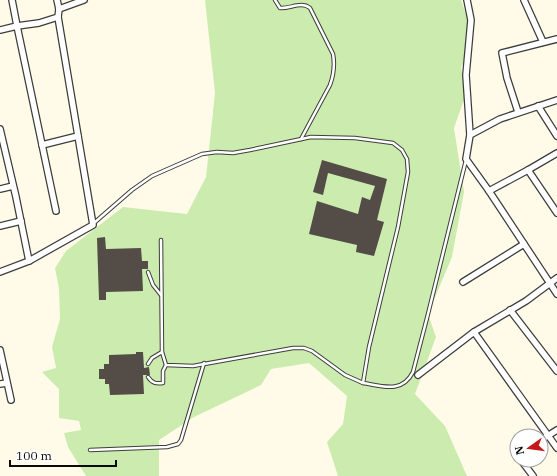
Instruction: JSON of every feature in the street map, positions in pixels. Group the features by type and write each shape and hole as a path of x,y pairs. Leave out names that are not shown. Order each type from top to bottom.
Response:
{"street":[{"path":"12,0 56,212"},
{"path":"0,272 29,261 93,224 58,17 59,9 57,0"},
{"path":"59,9 84,0"},
{"path":"467,0 471,20 466,75 470,135 466,159 557,294"},
{"path":"524,0 543,42"},
{"path":"0,30 39,23 58,17"},
{"path":"518,112 507,78 502,54 557,39"},
{"path":"470,135 500,118 557,100"},
{"path":"538,106 557,136"},
{"path":"0,129 2,147 14,186 29,261"},
{"path":"42,145 78,136"},
{"path":"488,190 528,170 557,153"},
{"path":"528,170 557,214"},
{"path":"0,189 14,186"},
{"path":"0,226 21,220"},
{"path":"463,282 524,244"},
{"path":"418,375 474,332 557,278"},
{"path":"510,310 557,371"},
{"path":"474,332 543,428"},
{"path":"0,350 11,400"},
{"path":"0,384 7,382"},
{"path":"549,436 557,448"}],"lane":[{"path":"275,0 280,8 285,9 306,5 310,8 333,54 334,62 330,85 301,139"},
{"path":"93,224 139,185 152,176 194,156 217,152 233,153 311,137 355,138 393,143 402,150 407,159 408,172 398,227 369,347 363,383"},
{"path":"166,365 193,366 293,348 304,348 312,351 345,375 363,383 389,387 397,386 409,379 428,314 466,159"},
{"path":"148,376 151,381 157,384 163,383 163,372 166,365 162,352 161,240"},
{"path":"148,272 154,285 162,295"},
{"path":"148,364 152,358 162,352"},
{"path":"90,450 167,447 178,444 181,440 204,363"}],"green space":[{"path":"205,0 461,0 469,23 469,51 461,67 466,94 454,128 464,192 452,257 428,314 436,337 415,394 445,426 467,476 338,476 327,442 343,424 347,396 309,363 271,369 261,385 194,417 159,440 159,476 86,476 68,447 64,433 81,430 79,421 59,418 59,389 42,372 56,368 52,347 60,319 59,289 55,268 66,251 123,207 187,214 206,177 215,93"}],"building":[{"path":"322,160 387,179 377,220 384,222 374,256 356,252 357,245 309,234 317,201 358,214 362,197 370,200 375,186 328,173 323,195 313,192"},
{"path":"105,237 106,249 141,248 142,261 148,261 148,269 142,269 143,291 106,292 106,300 99,300 97,238"},
{"path":"136,352 143,352 144,368 149,367 150,375 143,375 144,394 110,395 109,384 105,384 105,379 99,379 99,369 104,369 104,364 109,364 109,355 136,354"}]}
